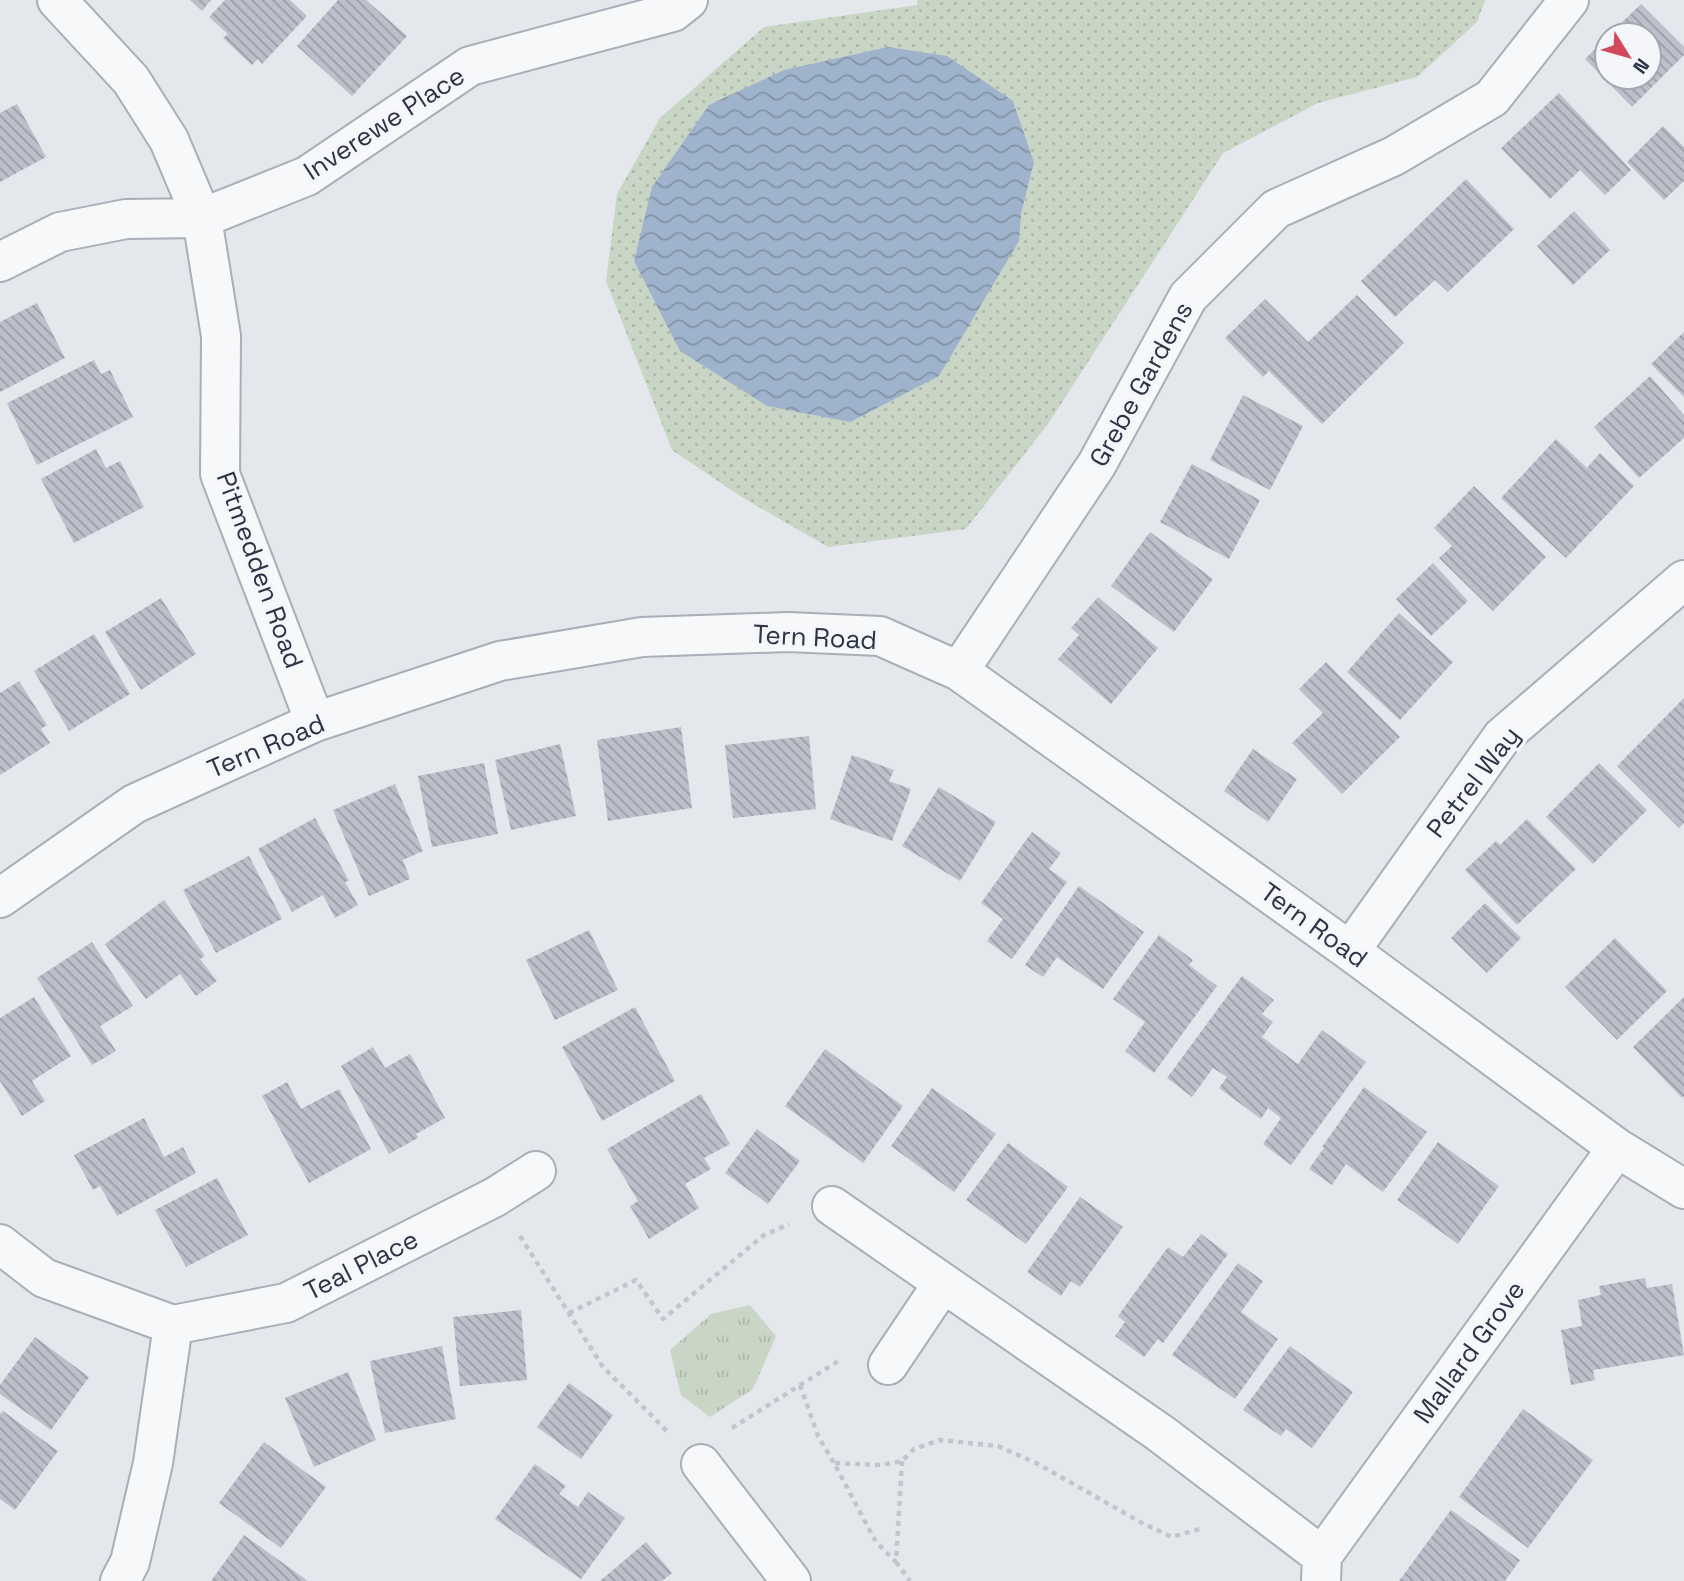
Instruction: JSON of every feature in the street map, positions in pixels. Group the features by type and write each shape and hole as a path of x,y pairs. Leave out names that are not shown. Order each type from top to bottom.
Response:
{"street":[{"name":"Pitmedden Road","path":"57,0 131,80 169,140 202,218 221,336 220,474 315,722"},
{"name":"Inverewe Place","path":"202,218 307,176 470,66 673,12 688,0"},
{"name":"Grebe Gardens","path":"959,671 1097,464 1188,298 1276,209 1394,156 1492,98 1569,0"},
{"path":"0,262 61,232 126,219 202,218"},
{"name":"Petrel Way","path":"1350,951 1502,737 1684,580"},
{"name":"Tern Road","path":"0,898 134,804 315,722 500,661 642,637 789,632 880,636 959,671 1350,951 1617,1148 1684,1189"},
{"name":"Mallard Grove","path":"832,1206 1160,1433 1251,1502 1322,1568 1617,1148"},
{"name":"Teal Place","path":"173,1325 286,1303 495,1197 536,1171"},
{"path":"0,1244 44,1278 173,1325 153,1463 130,1562 120,1581"},
{"path":"888,1365 943,1283"},
{"path":"701,1464 791,1581"}],"path":[{"path":"495,1197 603,1367 701,1464 713,1439 844,1358 888,1365"},
{"path":"569,1312 636,1280 663,1318 764,1236 832,1206"},
{"path":"800,1385 818,1436 876,1542 910,1581"},
{"path":"834,1463 881,1465 902,1461 914,1449 940,1440 998,1446 1038,1464 1172,1537 1200,1530 1251,1502"},
{"path":"896,1562 902,1461"}],"green space":[{"path":"917,0 1485,0 1477,22 1417,77 1318,103 1223,153 1048,424 966,529 828,547 740,496 672,450 606,281 617,194 660,118 764,27 917,5","holes":["1013,101 1034,162 1021,214"]},
{"path":"750,1305 776,1336 753,1389 710,1417 681,1395 670,1350 711,1314"}],"water":[{"path":"888,47 947,56 1013,101 1034,162 1021,214 1019,241 939,376 850,422 767,406 680,351 634,261 652,187 709,105 784,70"}],"building":[{"path":"190,0 211,0 202,11"},
{"path":"225,0 290,0 307,16 262,64 258,59 252,65 223,38 228,34 209,17"},
{"path":"338,0 366,0 407,36 352,96 297,46"},
{"path":"1641,4 1658,21 1623,21"},
{"path":"1663,26 1684,47 1684,55 1663,76"},
{"path":"1593,51 1593,67 1585,59"},
{"path":"1616,91 1648,91 1632,107"},
{"path":"1559,93 1631,170 1605,195 1580,170 1550,199 1501,148"},
{"path":"17,104 46,157 0,182 0,113"},
{"path":"1663,126 1684,147 1684,181 1664,200 1627,162"},
{"path":"1466,179 1514,229 1448,292 1435,280 1395,317 1361,281"},
{"path":"1574,211 1610,250 1573,285 1537,246"},
{"path":"1357,295 1404,343 1322,424 1269,371 1263,377 1225,338 1265,299 1308,342"},
{"path":"37,303 65,358 0,392 0,322"},
{"path":"1684,332 1684,397 1651,364"},
{"path":"94,360 101,374 110,370 133,417 37,465 7,403"},
{"path":"1650,376 1684,415 1684,438 1639,478 1594,427"},
{"path":"1243,395 1303,426 1270,490 1210,460"},
{"path":"1556,439 1587,468 1600,453 1634,486 1566,558 1501,498"},
{"path":"96,449 106,468 120,461 144,507 74,543 41,479"},
{"path":"1192,464 1260,500 1229,559 1160,522"},
{"path":"1474,486 1546,557 1493,611 1439,558 1452,546 1434,528"},
{"path":"1150,532 1213,579 1174,632 1111,586"},
{"path":"1433,563 1468,601 1431,636 1396,599"},
{"path":"1098,597 1158,648 1111,704 1058,659 1079,635 1071,628"},
{"path":"161,598 196,654 141,690 105,632"},
{"path":"1399,613 1453,662 1400,720 1347,672"},
{"path":"94,634 130,694 69,731 34,671"},
{"path":"1326,662 1400,737 1342,794 1292,743 1323,713 1299,689"},
{"path":"19,681 47,725 41,729 50,743 0,775 0,693"},
{"path":"1684,698 1684,823 1679,828 1617,766"},
{"path":"681,727 692,808 608,821 597,740"},
{"path":"809,736 816,809 733,818 725,745"},
{"path":"560,744 576,816 511,830 495,760"},
{"path":"1253,749 1297,779 1268,822 1224,791"},
{"path":"852,755 894,770 889,781 911,789 892,841 830,819"},
{"path":"484,763 498,834 432,847 418,776"},
{"path":"1599,763 1647,810 1593,864 1546,817"},
{"path":"395,784 423,851 403,860 410,879 369,896 333,810"},
{"path":"939,787 996,822 960,881 902,846"},
{"path":"315,818 349,881 345,882 358,905 335,918 323,895 292,912 258,849"},
{"path":"1527,819 1576,869 1517,925 1465,870 1496,841 1500,845"},
{"path":"1032,832 1061,853 1049,869 1067,882 1012,959 987,941 1003,919 981,903"},
{"path":"249,856 282,919 216,953 183,890"},
{"path":"1079,886 1144,932 1103,989 1057,957 1043,977 1025,965"},
{"path":"164,900 205,956 200,959 217,981 196,996 180,974 146,999 105,944"},
{"path":"1485,903 1521,938 1487,973 1451,938"},
{"path":"589,930 618,990 555,1020 526,960"},
{"path":"1159,935 1193,960 1189,965 1217,986 1154,1073 1125,1051 1145,1022 1113,999"},
{"path":"1615,938 1667,991 1617,1040 1565,987"},
{"path":"92,942 133,1006 100,1026 116,1051 92,1065 37,978"},
{"path":"1242,976 1274,1000 1262,1014 1273,1022 1262,1037 1298,1064 1322,1030 1366,1062 1291,1165 1263,1144 1281,1118 1268,1108 1261,1119 1219,1088 1227,1077 1213,1068 1192,1097 1167,1078"},
{"path":"34,997 71,1056 32,1081 45,1101 22,1116 0,1081 0,1018"},
{"path":"1684,997 1684,1096 1682,1098 1633,1047"},
{"path":"635,1007 675,1081 602,1121 562,1047"},
{"path":"373,1047 385,1068 410,1054 445,1118 416,1134 418,1138 389,1154 341,1066"},
{"path":"825,1049 903,1106 863,1163 785,1106"},
{"path":"287,1082 301,1109 339,1089 371,1149 309,1183 262,1096"},
{"path":"1364,1087 1427,1132 1383,1192 1346,1164 1332,1185 1309,1169"},
{"path":"932,1088 996,1134 954,1192 891,1146"},
{"path":"701,1094 730,1144 704,1158 711,1169 685,1184 699,1208 649,1239 630,1206 638,1201 607,1149"},
{"path":"144,1118 164,1157 183,1147 196,1173 117,1216 100,1186 93,1190 74,1155"},
{"path":"757,1129 800,1161 768,1204 725,1173"},
{"path":"1438,1142 1499,1186 1458,1244 1397,1200"},
{"path":"1008,1143 1068,1187 1026,1244 966,1200"},
{"path":"217,1178 248,1235 186,1267 155,1210"},
{"path":"1080,1197 1123,1227 1080,1287 1071,1281 1061,1296 1027,1272"},
{"path":"1201,1234 1228,1254 1163,1343 1158,1339 1144,1357 1115,1336 1125,1322 1118,1316 1168,1247 1183,1257"},
{"path":"1238,1263 1263,1281 1241,1312 1278,1339 1235,1399 1172,1355"},
{"path":"1645,1278 1647,1288 1672,1284 1684,1355 1593,1370 1595,1380 1571,1385 1561,1330 1582,1326 1578,1300 1601,1295 1599,1286"},
{"path":"521,1310 527,1380 460,1386 453,1317"},
{"path":"35,1337 89,1377 51,1430 0,1394 0,1385"},
{"path":"442,1346 456,1419 385,1433 370,1361"},
{"path":"1290,1346 1353,1392 1312,1448 1286,1429 1281,1436 1243,1410"},
{"path":"348,1372 376,1440 314,1467 285,1398"},
{"path":"569,1383 613,1415 581,1459 537,1427"},
{"path":"1523,1409 1593,1460 1528,1548 1459,1497"},
{"path":"3,1411 58,1451 15,1510 0,1499 0,1414"},
{"path":"264,1442 326,1487 281,1548 219,1503"},
{"path":"535,1464 566,1486 559,1494 578,1507 588,1492 625,1518 581,1579 495,1519"},
{"path":"1451,1510 1520,1560 1505,1581 1399,1581"},
{"path":"244,1535 308,1581 211,1581"},
{"path":"646,1542 672,1573 662,1581 600,1581"}]}
